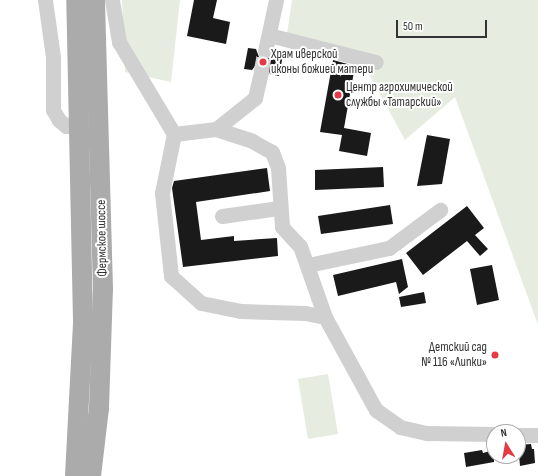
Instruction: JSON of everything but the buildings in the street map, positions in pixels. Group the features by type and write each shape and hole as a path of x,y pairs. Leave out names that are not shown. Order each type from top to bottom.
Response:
{"main road":[{"name":"Фермское шоссе","path":"75,476 83,321 80,126 76,0"},
{"name":"Фермское шоссе","path":"91,476 99,408 103,289 95,0"}],"street":[{"path":"45,0 53,56 53,110 59,120 66,126 80,126"},
{"path":"112,0 119,42 174,134 162,193 171,276 201,303 241,311 305,313 325,317"},
{"path":"266,51 276,0"},
{"path":"269,35 376,62"},
{"path":"216,129 255,98 261,72"},
{"path":"174,134 216,129 252,141 272,152 278,168 279,208 282,227 300,246 325,317 376,410 400,427 427,433 486,434"},
{"path":"222,216 279,208"},
{"path":"308,266 389,248 440,210"},
{"path":"526,435 538,435"}],"shaded area":[{"path":"122,0 180,0 171,82 125,72"},
{"path":"292,0 538,0 538,325 455,97 405,140 364,65 287,34"},
{"path":"328,374 338,434 308,439 298,379"}],"tunnel":[{"path":"261,72 265,51"}],"place":[{"name":"Храм иверской иконы божией матери","path":"263,62"},
{"name":"Центр агрохимической службы «Татарский»","path":"338,95"},
{"name":"Детский сад № 116 «Липки»","path":"495,355"}]}
